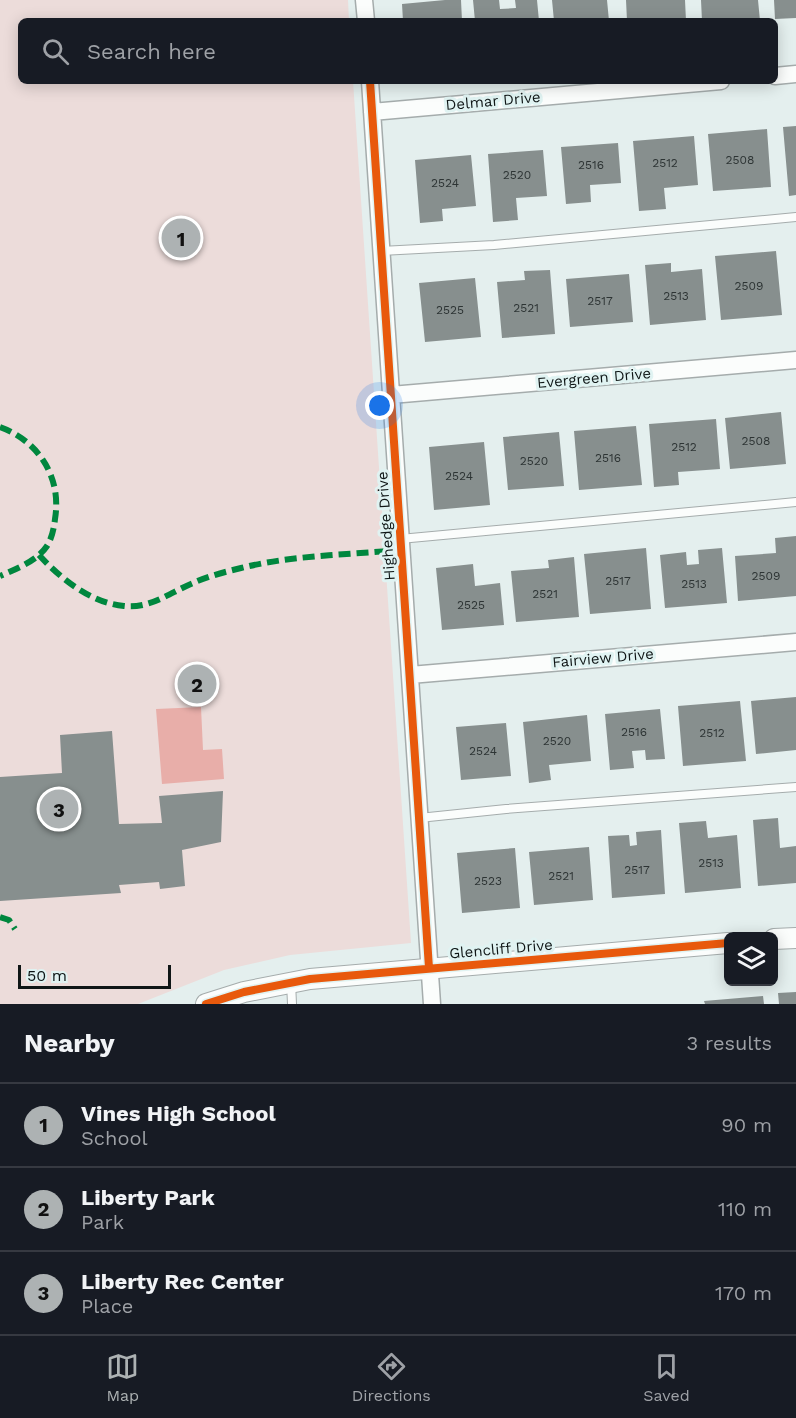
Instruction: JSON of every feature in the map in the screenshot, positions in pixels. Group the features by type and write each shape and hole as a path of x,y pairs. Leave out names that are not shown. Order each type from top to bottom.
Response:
{"street":[{"path":"364,0 366,18"},
{"path":"778,76 796,74"},
{"name":"Highedge Drive","path":"370,84 432,1004"},
{"name":"Delmar Drive","path":"372,112 687,84"},
{"name":"Evergreen Drive","path":"391,395 796,360"},
{"name":"Fairview Drive","path":"410,675 796,642"},
{"path":"778,939 796,938"},
{"name":"Glencliff Drive","path":"206,1004 244,992 291,982 724,943"}],"lane":[{"path":"381,251 494,245 796,217"},
{"path":"400,539 796,502"},
{"path":"419,818 516,808 796,788"},
{"path":"291,982 292,1004"}],"shaded area":[{"path":"0,0 348,0 349,18 18,18 18,84 353,84 411,943 290,955 224,970 138,1004 0,1004"},
{"path":"201,707 203,750 222,749 224,779 162,784 156,709"}],"building":[{"path":"461,0 462,18 403,18 402,4"},
{"path":"473,0 499,0 500,9 516,8 515,0 537,0 539,18 475,18"},
{"path":"552,0 607,0 609,18 554,18"},
{"path":"626,0 685,0 686,18 627,18"},
{"path":"701,0 758,0 760,18 702,18"},
{"path":"774,0 796,0 796,18 775,18"},
{"path":"796,126 796,195 789,196 783,127"},
{"path":"767,129 771,187 713,191 708,134"},
{"path":"694,136 698,185 664,188 666,209 639,211 633,141"},
{"path":"618,143 621,183 590,185 591,202 566,204 561,147"},
{"path":"543,150 547,196 516,198 518,220 493,222 488,154"},
{"path":"471,155 476,206 442,209 443,221 420,223 415,160"},
{"path":"776,251 782,315 721,320 715,256"},
{"path":"671,263 671,272 702,269 706,320 650,325 645,265"},
{"path":"550,270 555,334 502,338 497,282 525,280 524,271"},
{"path":"629,274 633,322 570,327 566,279"},
{"path":"475,278 481,337 425,342 419,283"},
{"path":"781,412 786,464 730,469 725,418"},
{"path":"716,419 720,469 678,472 679,485 654,487 649,424"},
{"path":"636,426 642,485 579,490 574,431"},
{"path":"559,432 564,486 508,490 503,437"},
{"path":"484,442 490,505 434,510 429,447"},
{"path":"796,536 796,596 738,601 735,556 776,553 775,538"},
{"path":"646,548 651,609 590,614 584,554"},
{"path":"722,548 727,603 665,608 660,555 686,552 687,565 699,564 698,550"},
{"path":"574,557 579,617 516,622 511,571 549,568 548,560"},
{"path":"473,564 475,586 500,583 504,625 442,630 436,568"},
{"path":"796,697 796,750 756,754 751,701"},
{"path":"740,701 746,761 683,766 678,706"},
{"path":"660,709 665,759 646,760 645,750 632,751 634,768 610,770 605,714"},
{"path":"587,715 591,761 549,765 551,780 529,783 523,722"},
{"path":"506,723 511,776 461,780 456,727"},
{"path":"112,731 119,824 162,823 159,796 223,791 221,842 182,850 185,886 160,889 159,882 119,885 121,893 0,901 0,777 62,773 60,735"},
{"path":"778,818 780,848 796,846 796,883 758,886 753,820"},
{"path":"706,821 708,838 737,835 741,888 685,893 679,823"},
{"path":"661,830 665,894 612,898 608,836 629,835 630,846 637,845 636,832"},
{"path":"589,847 593,900 534,905 529,852"},
{"path":"515,848 520,908 462,913 457,853"},
{"path":"796,992 796,1004 779,1004 778,993"},
{"path":"763,996 764,1004 705,1004 704,1001"}],"marked path":[{"path":"0,427 26,442 45,463 55,489 56,504 53,529 47,546 32,560 0,576"},
{"path":"39,555 57,573 88,595 112,604 134,606 160,599 211,576 259,564 388,551"},
{"path":"0,917 9,920 15,929"}],"cycle path":[{"path":"370,84 429,968"},
{"path":"206,1004 244,992 310,979 724,943"}],"place":[{"name":"Vines High School","path":"181,238"},
{"name":"Liberty Park","path":"197,684"},
{"name":"Liberty Rec Center","path":"59,809"}]}
